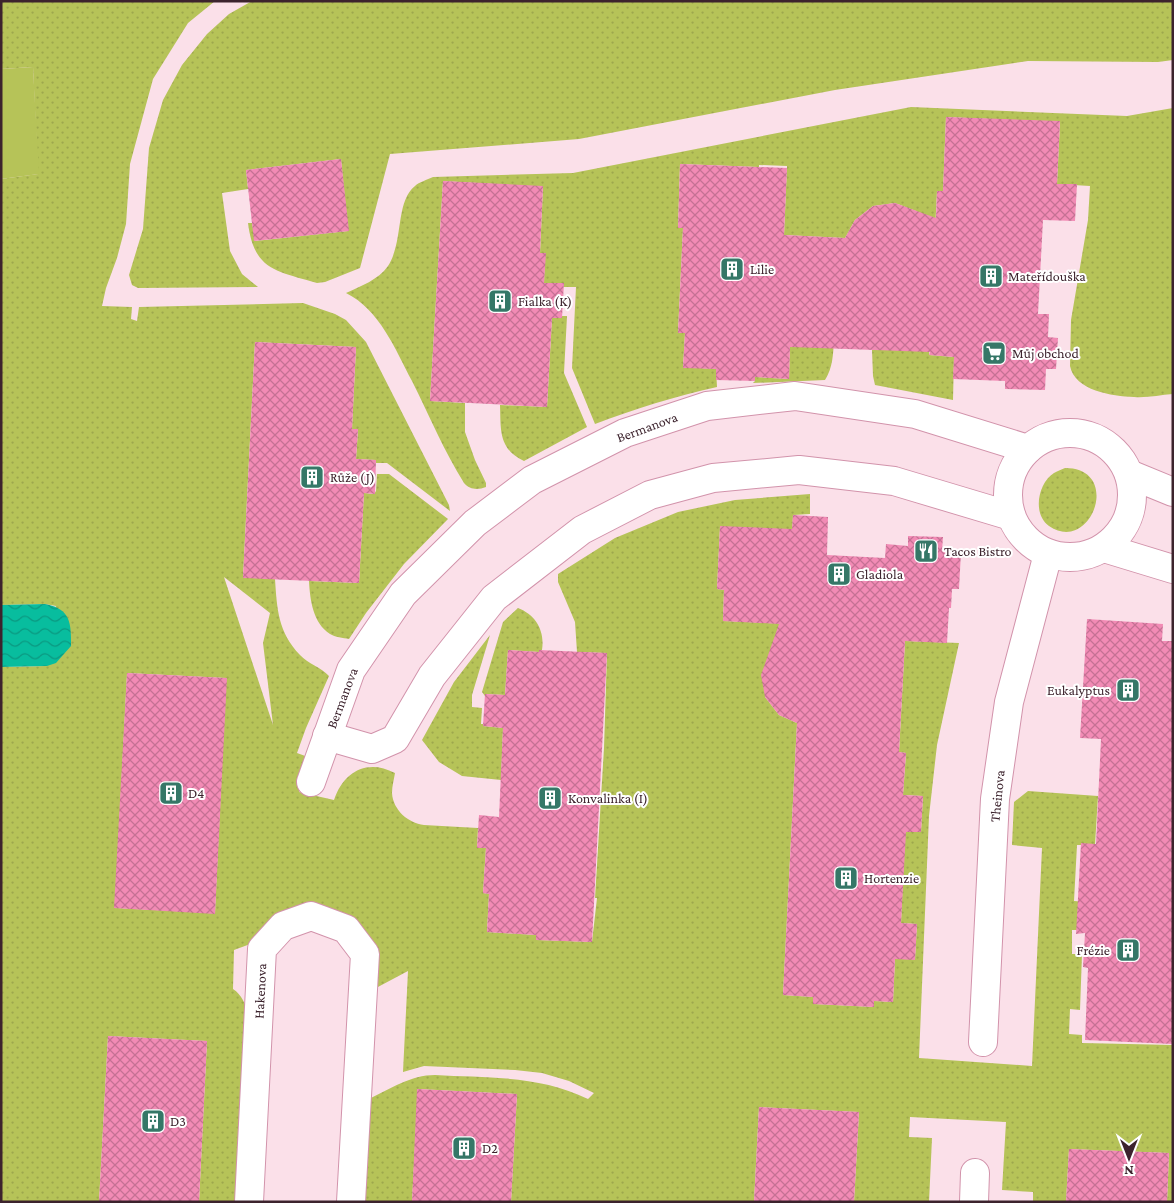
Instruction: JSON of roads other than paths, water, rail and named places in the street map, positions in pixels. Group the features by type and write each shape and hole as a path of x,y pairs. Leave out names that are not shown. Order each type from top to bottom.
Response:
{"street":[{"name":"Bermanova","path":"1011,516 894,481 799,470 713,478 650,495 582,530 494,598 432,676 395,739 372,748 327,736 351,670 403,594 476,523 532,480 625,433 707,406 795,396 915,414 1028,449"},
{"path":"1063,433 1084,434 1103,442 1125,464 1129,474 1133,495 1129,515 1120,533 1104,548 1086,556 1067,558 1048,554 1025,539 1011,516 1007,498 1009,480 1016,463 1028,449 1044,438 1063,433"},
{"path":"1129,474 1173,492"},
{"path":"1104,548 1173,569"},
{"name":"Theinova","path":"983,1042 995,798 1010,702 1048,554"},
{"path":"311,782 327,736"},
{"name":"Hakenova","path":"249,1202 262,949 283,926 311,916 346,928 365,954 351,1202"},
{"path":"974,1202 975,1174"}],"water":[{"path":"45,604 54,606 65,613 70,624 71,646 56,663 47,666 1,667 1,605"}],"place":[{"name":"Lilie","path":"732,269"},
{"name":"Mateřídouška","path":"991,276"},
{"name":"Fialka (K)","path":"500,301"},
{"name":"Můj obchod","path":"994,353"},
{"name":"Růže (J)","path":"312,477"},
{"name":"Tacos Bistro","path":"926,551"},
{"name":"Gladiola","path":"839,574"},
{"name":"Eukalyptus","path":"1128,690"},
{"name":"D4","path":"171,793"},
{"name":"Konvalinka (I)","path":"550,798"},
{"name":"Hortenzie","path":"846,878"},
{"name":"Frézie","path":"1128,950"},
{"name":"D3","path":"153,1121"},
{"name":"D2","path":"464,1148"}]}
